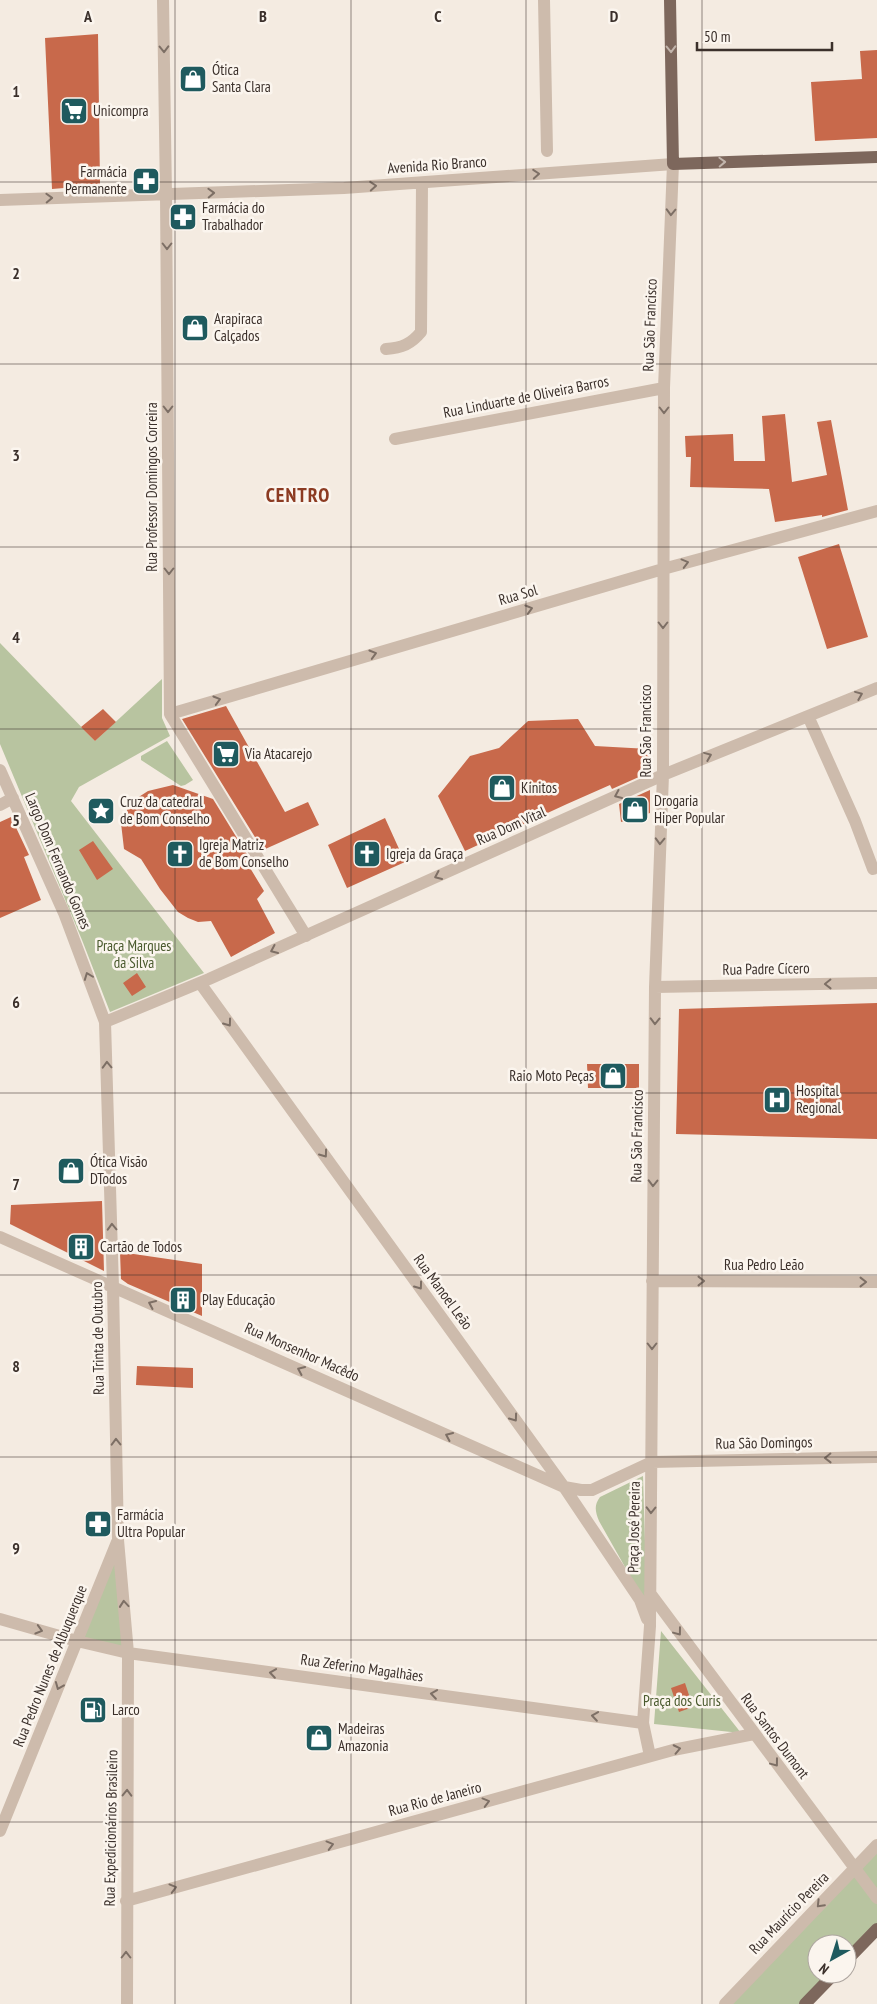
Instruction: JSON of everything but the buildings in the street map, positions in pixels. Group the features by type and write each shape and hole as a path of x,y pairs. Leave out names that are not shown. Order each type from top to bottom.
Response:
{"main road":[{"name":"Rua São Francisco","path":"670,0 673,164"},
{"name":"Avenida Rio Branco","path":"673,164 877,157"},
{"path":"857,1950 877,1929"},
{"path":"805,2004 824,1984"}],"street":[{"name":"Rua Professor Domingos Correira","path":"163,0 170,714"},
{"path":"544,0 547,151"},
{"name":"Avenida Rio Branco","path":"0,200 344,188 673,164"},
{"name":"Rua São Francisco","path":"652,1462 655,988 663,775 664,388 673,164"},
{"path":"386,349 393,349 412,342 421,332 422,183"},
{"name":"Rua Linduarte de Oliveira Barros","path":"395,439 664,388"},
{"name":"Rua Sol","path":"170,714 664,569 877,511"},
{"name":"Rua Dom Vital","path":"105,1022 200,983 663,775 877,688"},
{"path":"170,714 306,936"},
{"path":"808,716 855,820 873,869"},
{"name":"Largo Dom Fernando Gomes","path":"0,770 64,913 105,1022"},
{"path":"0,805 13,798"},
{"name":"Rua Padre Cícero","path":"655,988 877,982"},
{"name":"Rua Manoel Leão","path":"200,983 564,1487 640,1600 650,1626"},
{"name":"Rua Trinta de Outubro","path":"105,1022 118,1540 128,1653"},
{"name":"Rua Monsenhor Macêdo","path":"0,1237 564,1487 592,1490 652,1462"},
{"name":"Rua Pedro Leão","path":"652,1281 877,1282"},
{"name":"Rua São Domingos","path":"652,1462 877,1457"},
{"name":"Praça José Pereira","path":"650,1756 644,1723 650,1626 652,1462"},
{"name":"Rua Pedro Nunes de Albuquerque","path":"0,1831 118,1540"},
{"name":"Rua Santos Dumont","path":"650,1592 877,1898"},
{"name":"Rua Zeferino Magalhães","path":"0,1619 128,1653 644,1723"},
{"name":"Rua Expedicionários Brasileiro","path":"127,2004 128,1653"},
{"name":"Rua Rio de Janeiro","path":"126,1902 650,1756 754,1734"},
{"name":"Rua Maurício Pereira","path":"725,2004 877,1845"}],"green space":[{"name":"Praça Marques da Silva","path":"0,643 95,741 162,679 162,718 170,736 79,787 71,801 204,973 110,1012 0,744"},
{"path":"167,741 193,780 185,785 181,786 141,760 141,756"},
{"path":"643,1476 647,1606 599,1521 596,1508 600,1497"},
{"path":"118,1540 128,1653 77,1641"},
{"name":"Praça dos Curis","path":"661,1631 741,1733 654,1724"},
{"path":"877,1845 877,1929 857,1950 857,1934 807,1934 807,1984 824,1984 805,2004 725,2004"}],"place":[{"name":"Ótica Santa Clara","path":"193,79"},
{"name":"Unicompra","path":"74,111"},
{"name":"Farmácia Permanente","path":"146,181"},
{"name":"Farmácia do Trabalhador","path":"183,217"},
{"name":"Arapiraca Calçados","path":"195,328"},
{"name":"Via Atacarejo","path":"226,754"},
{"name":"Kinitos","path":"502,788"},
{"name":"Drogaria Hiper Popular","path":"635,810"},
{"name":"Cruz da catedral de Bom Conselho","path":"101,811"},
{"name":"Igreja Matriz de Bom Conselho","path":"180,854"},
{"name":"Igreja da Graça","path":"367,854"},
{"name":"Raio Moto Peças","path":"613,1076"},
{"name":"Hospital Regional","path":"777,1100"},
{"name":"Ótica Visão DTodos","path":"71,1171"},
{"name":"Cartão de Todos","path":"81,1247"},
{"name":"Play Educação","path":"183,1300"},
{"name":"Farmácia Ultra Popular","path":"98,1524"},
{"name":"Larco","path":"93,1710"},
{"name":"Madeiras Amazonia","path":"319,1738"}],"district":[{"name":"CENTRO","path":"298,495"}]}
